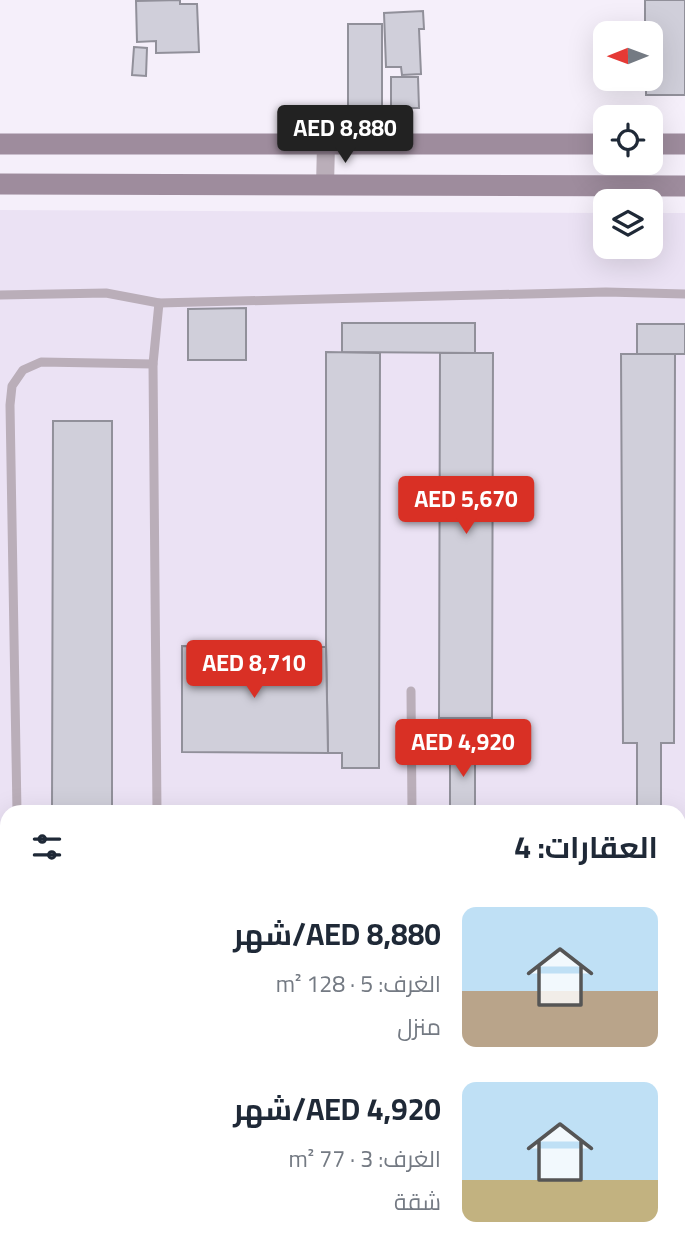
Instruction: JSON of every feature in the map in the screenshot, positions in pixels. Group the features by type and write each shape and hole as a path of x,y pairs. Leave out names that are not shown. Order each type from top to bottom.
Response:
{"street":[{"path":"0,144 593,144"},
{"path":"325,186 326,144"},
{"path":"663,144 685,144"},
{"path":"0,184 685,186"}],"lane":[{"path":"0,295 106,293 159,303 606,292 685,294"},
{"path":"157,805 153,364 159,303"},
{"path":"17,805 10,405 12,386 23,370 40,362 153,364"},
{"path":"411,691 411,805"}],"shaded area":[{"path":"0,210 593,213 593,259 663,259 663,213 685,213 685,805 0,805"}],"building":[{"path":"180,0 180,4 197,4 199,52 156,53 156,41 137,42 136,1"},
{"path":"645,0 685,0 685,95 646,95 646,91 663,91 663,21 645,21"},
{"path":"423,11 424,29 419,29 421,74 402,75 401,67 386,67 384,13"},
{"path":"348,24 382,24 382,118 348,118"},
{"path":"134,47 147,48 146,76 132,75"},
{"path":"391,77 418,77 419,108 391,108"},
{"path":"246,308 246,360 188,360 188,309"},
{"path":"342,323 475,323 475,353 342,352"},
{"path":"637,324 685,324 685,354 637,354"},
{"path":"326,352 380,353 379,768 342,768 342,753 328,753"},
{"path":"440,353 493,353 492,718 439,718"},
{"path":"621,354 675,354 674,743 661,743 661,805 637,805 637,743 623,743"},
{"path":"53,421 112,421 112,805 52,805"},
{"path":"182,646 326,647 328,753 182,752"},
{"path":"450,747 475,747 475,805 450,805"}]}
